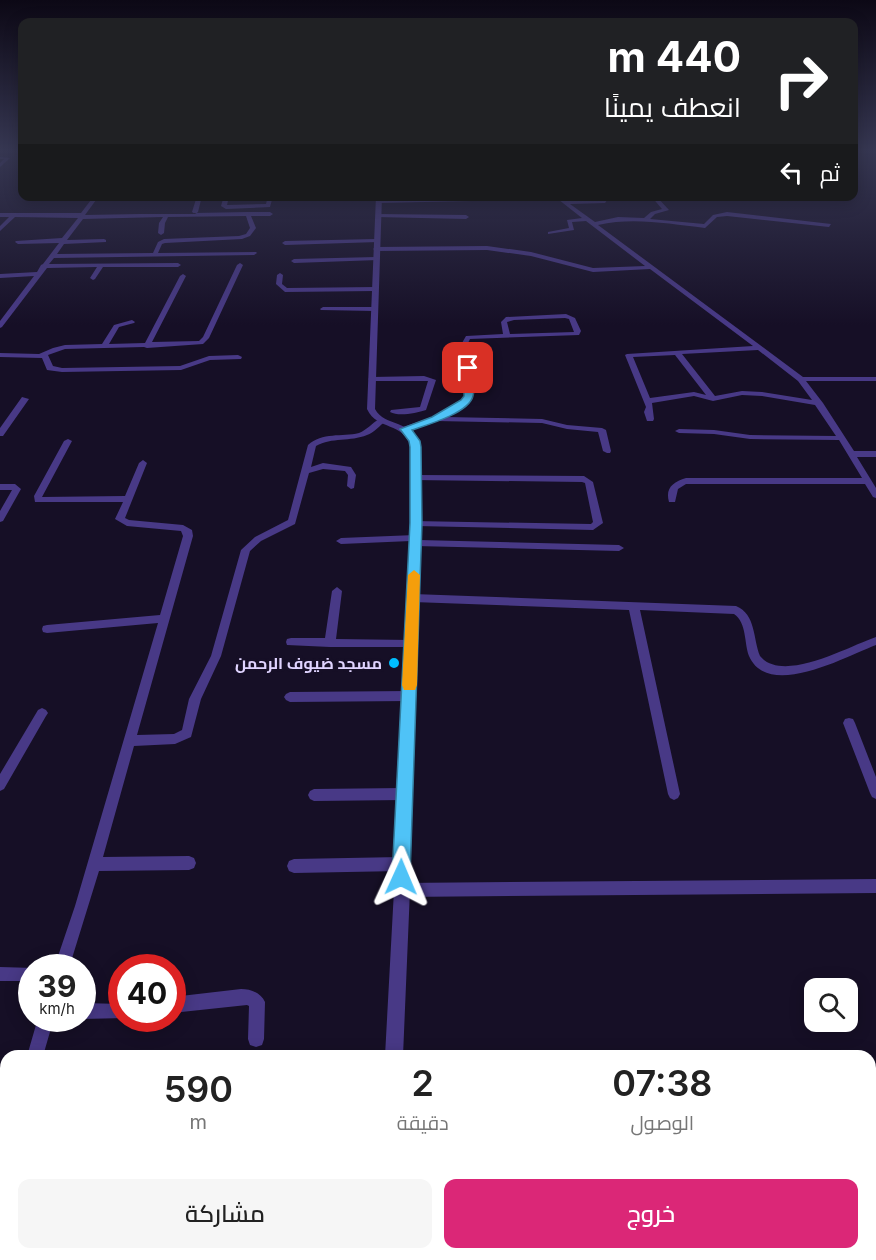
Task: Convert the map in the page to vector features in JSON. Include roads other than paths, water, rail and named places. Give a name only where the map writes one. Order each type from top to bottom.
[{"type":"street","points":[[0,326],[3,318],[88,208]]},
{"type":"street","points":[[195,212],[196,208]]},
{"type":"street","points":[[233,208],[269,211]]},
{"type":"street","points":[[378,208],[371,412],[382,421],[406,429],[435,419],[465,402],[469,396],[465,343],[468,338],[577,334],[578,331],[572,318],[566,316],[514,318],[506,319],[504,322],[507,336]]},
{"type":"street","points":[[571,208],[801,379],[819,403],[876,495]]},
{"type":"street","points":[[645,220],[651,214],[666,210],[664,208]]},
{"type":"street","points":[[0,215],[166,216],[248,214],[269,211]]},
{"type":"street","points":[[155,254],[160,243],[164,241],[240,238],[248,235],[253,228],[248,214]]},
{"type":"street","points":[[594,224],[618,219],[705,226],[715,216],[728,214],[829,225]]},
{"type":"street","points":[[0,229],[13,216]]},
{"type":"street","points":[[161,233],[162,222],[166,216]]},
{"type":"street","points":[[378,216],[466,217]]},
{"type":"street","points":[[550,233],[572,229],[569,221],[586,219]]},
{"type":"street","points":[[235,253],[240,238]]},
{"type":"street","points":[[18,242],[104,241]]},
{"type":"street","points":[[285,243],[376,250],[487,248],[531,254],[592,270],[651,267]]},
{"type":"street","points":[[294,261],[376,250]]},
{"type":"street","points":[[51,256],[254,253]]},
{"type":"street","points":[[44,266],[178,265]]},
{"type":"street","points":[[0,356],[45,355],[59,348],[190,345],[204,341],[240,265]]},
{"type":"street","points":[[93,278],[101,266]]},
{"type":"street","points":[[0,276],[38,274]]},
{"type":"street","points":[[280,275],[279,285],[285,290],[375,289]]},
{"type":"street","points":[[147,346],[183,276]]},
{"type":"street","points":[[323,309],[374,309]]},
{"type":"street","points":[[104,347],[116,326],[132,322]]},
{"type":"street","points":[[650,419],[647,400],[629,355],[758,348]]},
{"type":"street","points":[[677,352],[713,399]]},
{"type":"street","points":[[45,355],[50,368],[62,370],[181,368],[210,358],[238,357]]},
{"type":"street","points":[[372,379],[424,378],[432,380],[423,408],[394,412]]},
{"type":"street","points":[[801,379],[876,379]]},
{"type":"street","points":[[694,394],[704,386]]},
{"type":"street","points":[[647,400],[694,394],[713,399],[733,394],[762,394],[819,403]]},
{"type":"street","points":[[0,434],[25,399]]},
{"type":"street","points":[[435,419],[542,421],[567,427],[598,429],[604,431],[607,451]]},
{"type":"street","points":[[128,741],[175,739],[187,733],[195,699],[216,656],[246,550],[258,539],[292,522],[310,449],[315,442],[365,434],[373,425],[382,421]]},
{"type":"street","points":[[394,1050],[402,890],[403,794],[416,523],[414,441],[406,429]]},
{"type":"street","points":[[679,431],[714,432],[750,437],[841,438]]},
{"type":"street","points":[[68,441],[38,496],[38,500],[127,500]]},
{"type":"street","points":[[851,454],[876,454]]},
{"type":"street","points":[[65,954],[94,864],[188,533],[179,527],[122,522],[120,516],[142,463]]},
{"type":"street","points":[[306,471],[323,466],[348,469],[352,475],[351,486]]},
{"type":"street","points":[[416,478],[584,479],[589,482],[598,523],[593,527],[416,523]]},
{"type":"street","points":[[672,500],[671,492],[674,486],[686,482],[867,481]]},
{"type":"street","points":[[0,487],[17,489],[0,519]]},
{"type":"street","points":[[341,542],[415,541],[619,548]]},
{"type":"street","points":[[330,643],[337,591]]},
{"type":"street","points":[[413,598],[740,611],[756,660],[767,668],[778,670],[806,668],[824,663],[876,641]]},
{"type":"street","points":[[634,607],[674,794]]},
{"type":"street","points":[[47,629],[164,620]]},
{"type":"street","points":[[291,642],[411,644]]},
{"type":"street","points":[[290,697],[409,696]]},
{"type":"street","points":[[0,785],[42,713]]},
{"type":"street","points":[[849,723],[876,793]]},
{"type":"street","points":[[314,795],[403,794]]},
{"type":"street","points":[[94,864],[189,863]]},
{"type":"street","points":[[294,866],[401,864]]},
{"type":"street","points":[[402,890],[876,886]]},
{"type":"street","points":[[0,974],[18,974]]},
{"type":"street","points":[[186,1003],[241,997],[252,998],[257,1002],[258,1009],[256,1039]]},
{"type":"street","points":[[38,1050],[42,1032]]},
{"type":"place","name":"مسجد ضيوف الرحمن","points":[[394,663]]}]
